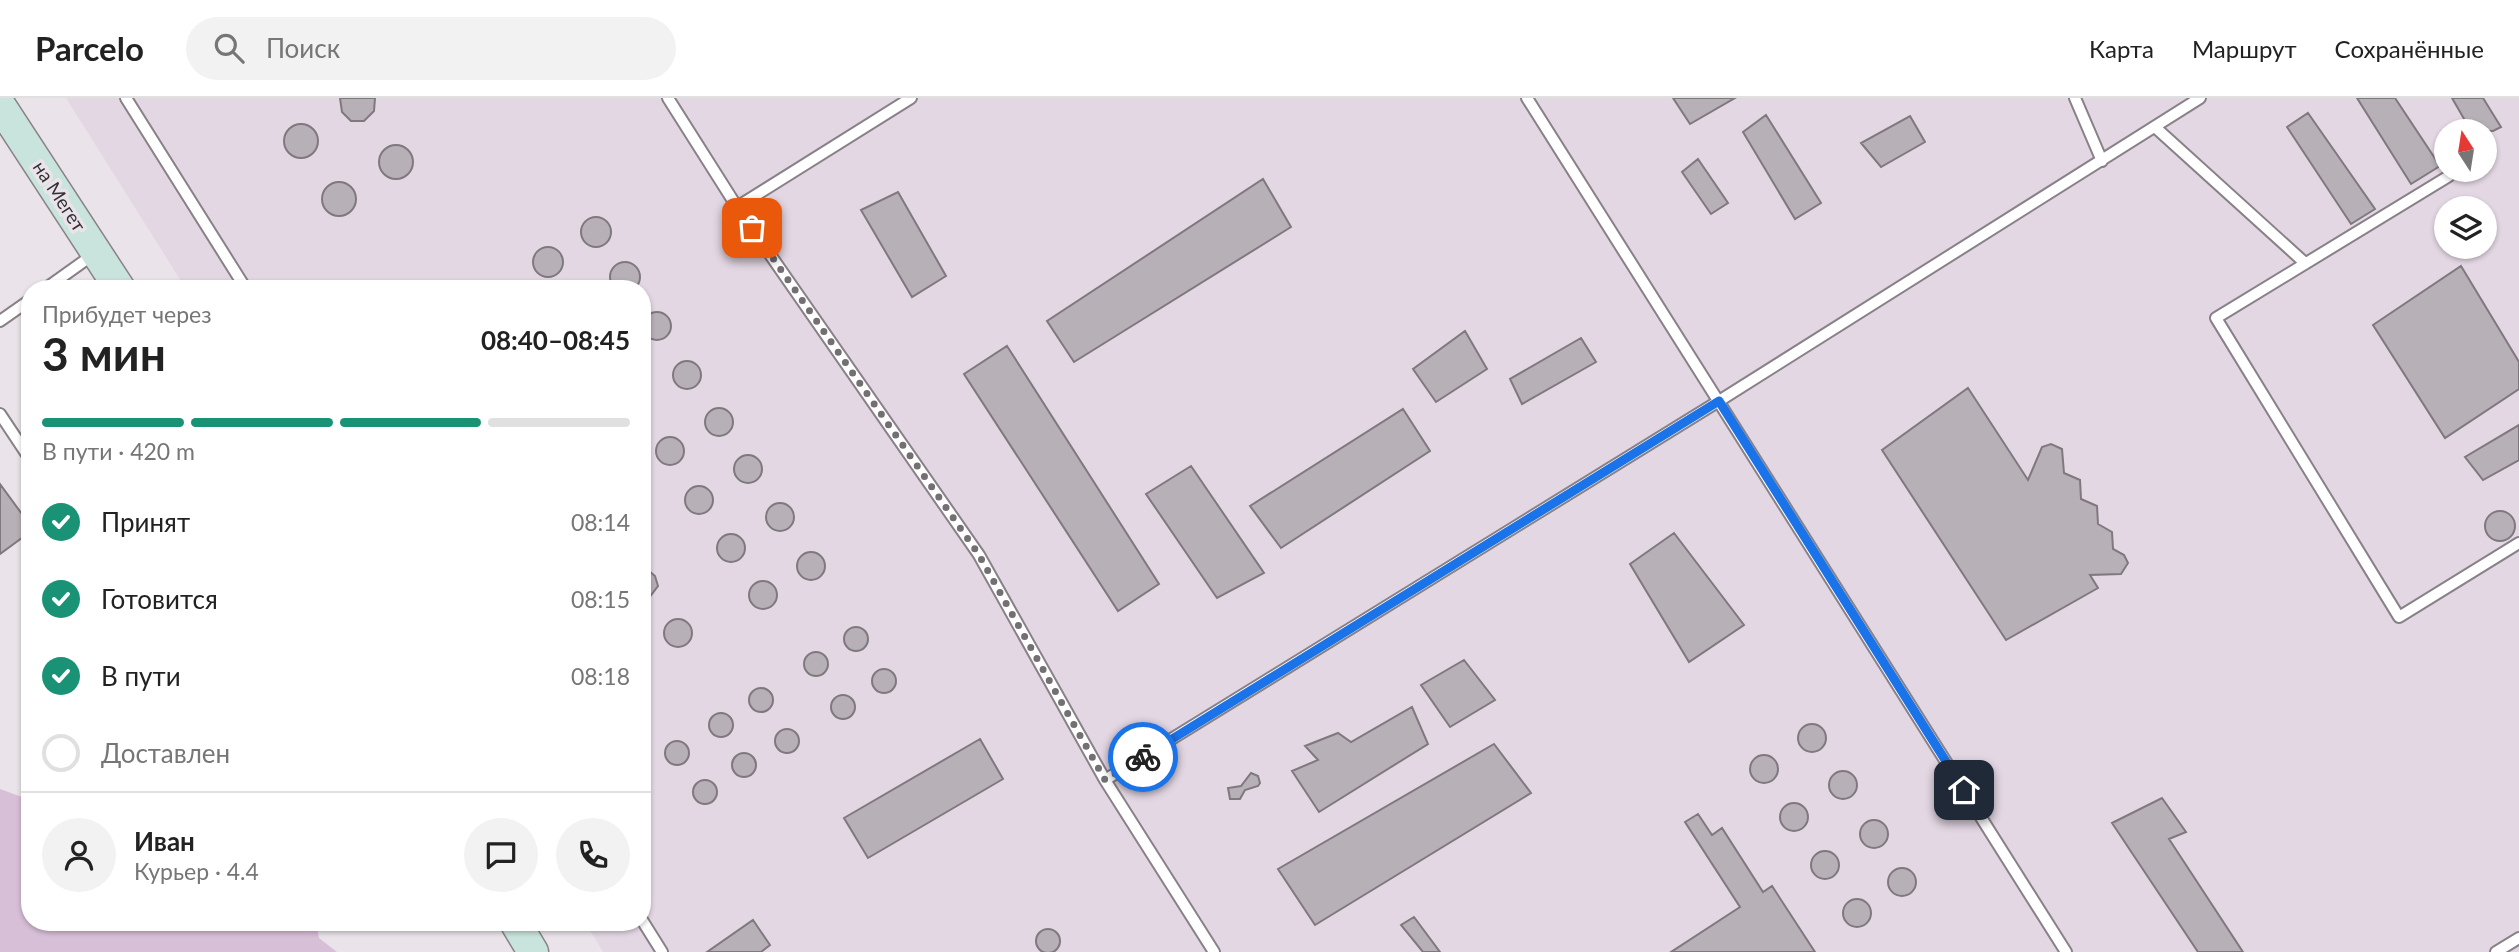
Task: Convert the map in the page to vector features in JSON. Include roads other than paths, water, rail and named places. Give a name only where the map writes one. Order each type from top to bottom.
[{"type":"street","name":"на Мегет","points":[[0,105],[114,280]]},
{"type":"street","points":[[520,931],[533,952]]},
{"type":"lane","points":[[125,98],[240,280]]},
{"type":"lane","points":[[668,98],[737,206],[979,555],[1105,780],[1214,952]]},
{"type":"lane","points":[[737,206],[911,98]]},
{"type":"lane","points":[[1527,98],[2066,952]]},
{"type":"lane","points":[[2075,98],[2102,160]]},
{"type":"lane","points":[[1105,780],[1719,401],[2200,98]]},
{"type":"lane","points":[[2156,128],[2305,264]]},
{"type":"lane","points":[[2439,182],[2216,318],[2399,617],[2519,543]]},
{"type":"lane","points":[[57,280],[96,252]]},
{"type":"lane","points":[[0,321],[21,306]]},
{"type":"lane","points":[[0,414],[21,446]]},
{"type":"lane","points":[[649,931],[662,952]]},
{"type":"lane","points":[[2496,952],[2519,939]]}]
